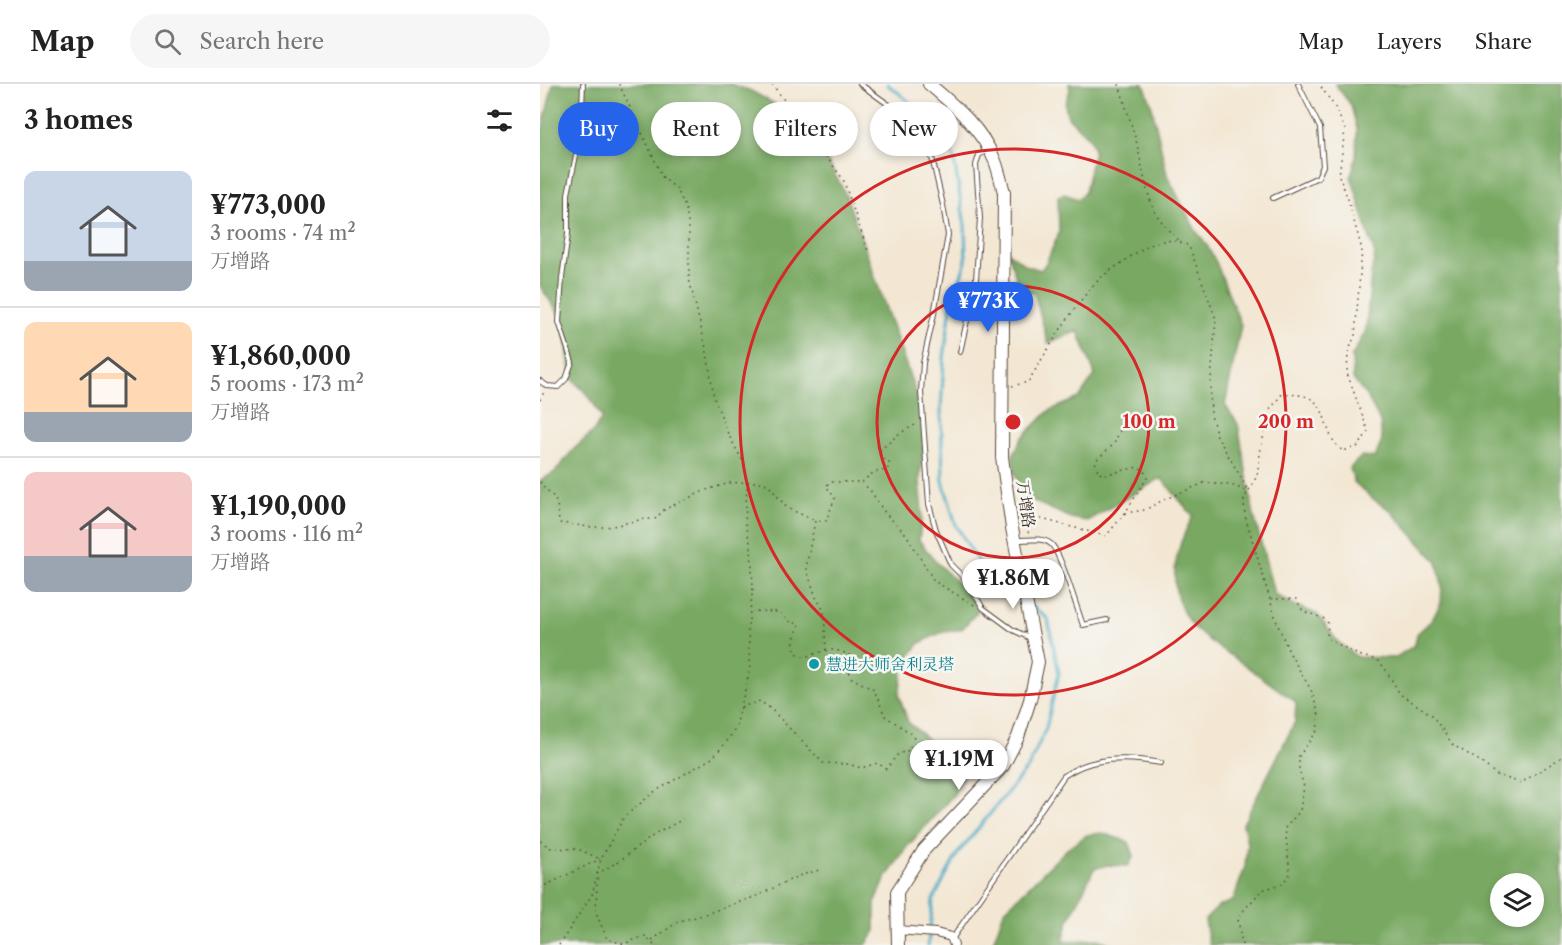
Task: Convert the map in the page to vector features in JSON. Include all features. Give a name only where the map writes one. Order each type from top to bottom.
[{"type":"street","name":"万增路","points":[[898,945],[897,892],[924,850],[1003,766],[1018,737],[1030,700],[1038,662],[1025,590],[1020,540],[1002,457],[1004,192],[995,160],[980,135],[954,105],[929,84]]},
{"type":"street","points":[[897,930],[936,933],[951,937],[953,942]]},
{"type":"lane","points":[[540,381],[547,386],[558,387],[567,380],[572,362],[559,322],[568,234],[568,194],[581,131],[583,84]]},
{"type":"lane","points":[[860,84],[921,128],[927,136],[943,205],[948,236],[923,363],[921,392],[929,504],[936,530],[951,566],[966,580],[983,608],[1012,630],[1034,639]]},
{"type":"lane","points":[[1273,198],[1318,177],[1323,166],[1320,128],[1298,84]]},
{"type":"lane","points":[[960,352],[976,280],[980,218],[976,165],[979,155],[988,149]]},
{"type":"lane","points":[[1020,540],[1041,540],[1052,545],[1083,625],[1107,620]]},
{"type":"lane","points":[[953,942],[1064,776],[1076,767],[1091,762],[1143,759],[1161,763]]},
{"type":"path","points":[[559,945],[592,895],[601,859],[624,817],[654,792],[712,758],[726,743],[736,727],[750,669],[748,627],[753,587],[751,546],[746,524],[745,465],[728,434],[714,398],[707,352],[689,279],[689,228],[686,209],[677,189],[663,178],[619,84]]},
{"type":"path","points":[[772,84],[843,179],[868,251]]},
{"type":"path","points":[[1119,84],[1154,211],[1166,228],[1189,246],[1216,319],[1210,393],[1211,415],[1217,436],[1248,491]]},
{"type":"path","points":[[1242,945],[1238,919],[1242,911],[1262,891],[1282,884],[1290,874],[1285,828],[1300,811],[1304,787],[1299,769],[1299,756],[1317,731],[1319,715],[1311,690],[1289,652],[1277,623],[1245,516],[1244,499],[1257,476],[1270,410],[1281,395],[1294,394],[1310,399],[1323,411],[1334,445],[1343,451],[1359,446],[1368,431],[1347,373],[1348,353],[1355,335],[1362,250],[1340,176],[1345,129],[1335,107],[1319,84]]},
{"type":"path","points":[[1003,388],[1028,382],[1074,311],[1103,277],[1148,245],[1164,240],[1181,242]]},
{"type":"path","points":[[540,399],[547,386]]},
{"type":"path","points":[[540,482],[558,506],[559,523],[600,527],[620,525],[639,518],[655,519],[665,509],[706,490],[730,483],[747,482],[763,482],[788,508],[815,521],[826,521],[835,498],[826,486],[830,482],[861,482],[874,472],[887,470],[890,464],[880,455],[879,451],[900,433],[923,421]]},
{"type":"path","points":[[1020,540],[1034,517],[1106,536],[1125,513],[1147,478],[1144,470],[1138,467],[1126,468],[1103,476],[1098,472],[1095,461],[1114,444],[1121,428]]},
{"type":"path","points":[[861,482],[870,490],[885,513],[906,534],[934,582],[968,603],[983,608]]},
{"type":"path","points":[[1125,513],[1145,510],[1204,483],[1232,485],[1248,491]]},
{"type":"path","points":[[815,521],[806,568],[816,597],[824,611],[826,651]]},
{"type":"path","points":[[1271,599],[1296,599],[1303,611],[1325,619],[1328,623],[1327,638],[1358,655],[1377,660],[1384,667],[1400,694],[1432,715],[1453,745],[1497,775],[1521,783],[1562,758]]},
{"type":"path","points":[[740,707],[760,701],[771,708],[823,763],[848,764],[861,768],[878,763],[885,769],[899,753],[907,752],[908,747],[919,745],[909,732],[885,716],[874,690],[850,676],[849,654],[830,650],[807,657],[798,654],[794,648],[794,639],[800,623],[792,623],[779,612],[750,611]]},
{"type":"path","points":[[597,874],[654,835],[683,819]]},
{"type":"path","points":[[540,841],[551,848],[579,849],[601,859]]},
{"type":"path","points":[[540,888],[601,859]]},
{"type":"path","points":[[651,941],[679,921],[746,899],[798,876],[819,870]]},
{"type":"path","points":[[597,874],[596,913],[607,939],[623,944],[645,936],[654,945]]},
{"type":"green space","points":[[553,84],[730,84],[751,91],[771,102],[753,102],[753,156],[823,156],[846,195],[919,402],[924,444],[920,479],[922,517],[919,540],[934,560],[964,589],[978,611],[962,629],[940,633],[920,643],[904,663],[899,695],[908,722],[951,760],[963,776],[954,794],[906,848],[886,878],[875,903],[875,932],[866,945],[540,945],[540,481],[555,472],[573,450],[594,431],[602,417],[589,396],[574,381],[568,356],[565,323],[540,286],[540,138]]},
{"type":"green space","points":[[1069,84],[1144,84],[1151,103],[1167,175],[1196,231],[1216,262],[1241,325],[1225,405],[1238,424],[1253,511],[1274,594],[1317,614],[1337,641],[1357,657],[1395,658],[1415,645],[1417,634],[1432,620],[1441,603],[1442,585],[1437,562],[1390,510],[1354,482],[1350,468],[1362,456],[1375,458],[1382,440],[1380,422],[1368,398],[1353,379],[1352,356],[1366,330],[1375,255],[1351,176],[1356,157],[1357,129],[1351,105],[1335,84],[1562,84],[1562,945],[1209,945],[1205,920],[1219,906],[1233,901],[1245,867],[1247,843],[1243,824],[1295,722],[1296,702],[1211,642],[1189,621],[1177,595],[1175,568],[1181,541],[1193,516],[1161,478],[1087,521],[1071,518],[1035,502],[1020,486],[1014,471],[1013,455],[1022,438],[1049,411],[1079,398],[1095,375],[1078,331],[1048,343],[1034,292],[1027,294],[1020,291],[1008,252],[1025,265],[1041,270],[1059,233],[1058,196],[1064,194],[1078,199],[1085,192],[1094,150],[1090,139],[1068,117],[1065,104],[1070,90]]},
{"type":"green space","points":[[1102,833],[1129,842],[1134,856],[1128,866],[1107,865],[1094,869],[1069,920],[1063,941],[1099,939],[1114,945],[992,945],[1004,911],[1067,849],[1087,835]]},
{"type":"waterway","points":[[887,84],[937,129],[953,154],[965,226],[966,261],[951,306],[944,358],[941,409],[943,481],[956,525],[979,564],[998,584],[1021,599]]},
{"type":"waterway","points":[[928,945],[933,900],[958,853],[1029,766],[1046,728],[1059,673],[1048,619],[1032,606]]},
{"type":"place","name":"慧进大师舍利灵塔","points":[[814,664]]}]
